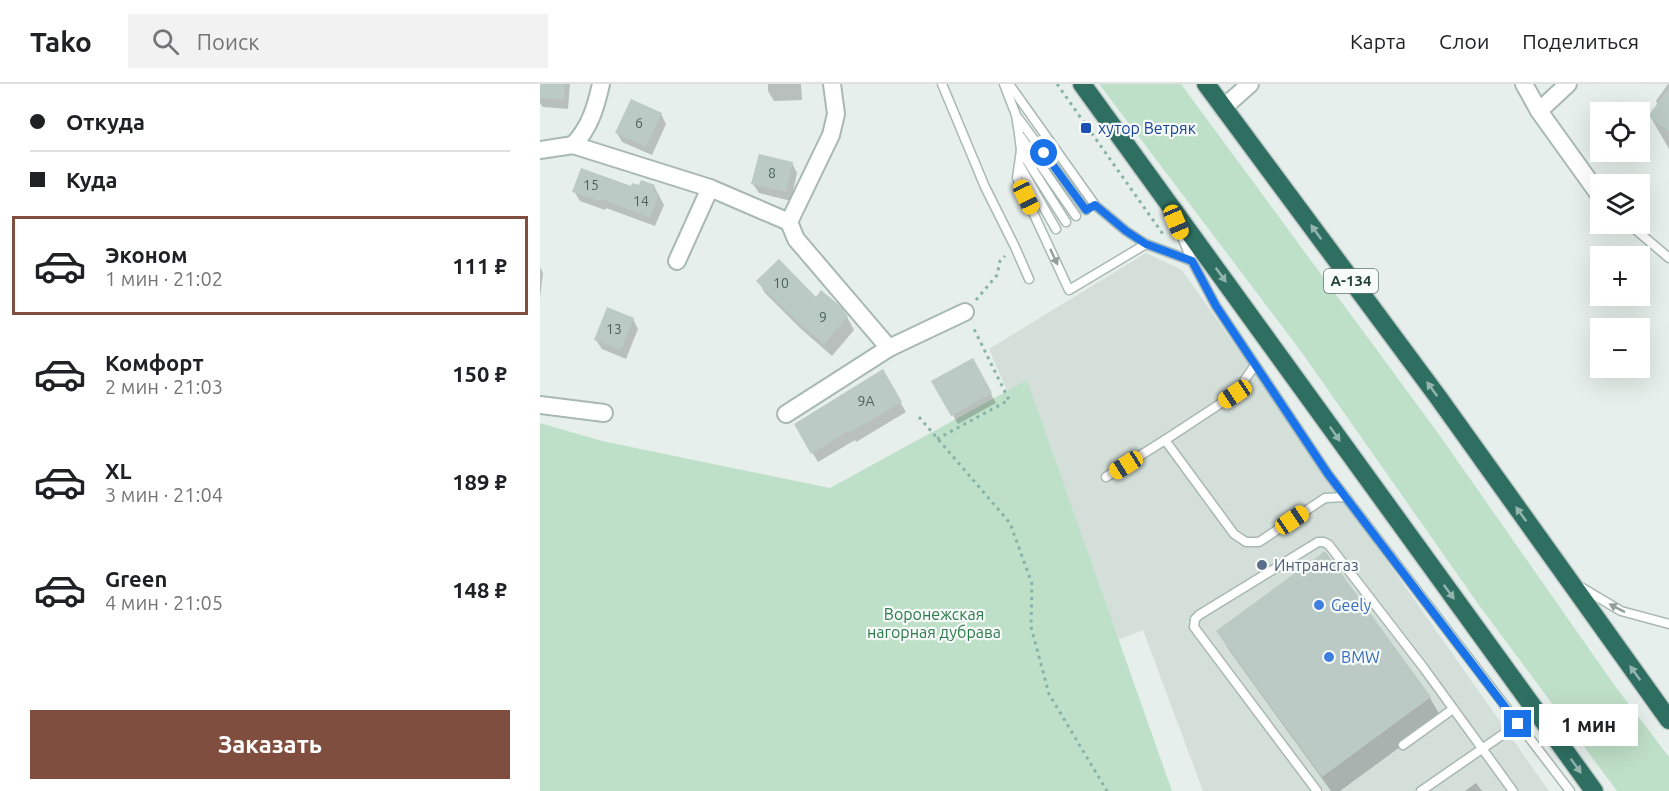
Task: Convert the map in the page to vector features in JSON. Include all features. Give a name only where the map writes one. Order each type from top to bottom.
[{"type":"highway","points":[[1082,84],[1594,791]]},
{"type":"highway","name":"А-134","points":[[1206,84],[1431,388],[1669,720]]},
{"type":"street","points":[[573,145],[583,135],[596,107],[601,84]]},
{"type":"street","points":[[789,222],[831,135],[836,114],[832,84]]},
{"type":"street","points":[[1223,108],[1250,84]]},
{"type":"street","points":[[1524,84],[1539,111],[1590,182]]},
{"type":"street","points":[[1539,111],[1568,84]]},
{"type":"street","points":[[540,150],[573,145],[710,188],[789,222],[796,239],[889,348]]},
{"type":"street","points":[[677,261],[710,188]]},
{"type":"street","points":[[786,414],[889,348],[965,312]]},
{"type":"street","points":[[540,405],[604,413]]},
{"type":"lane","points":[[942,84],[985,188],[1029,279]]},
{"type":"lane","points":[[1004,84],[1016,115],[1019,134],[1021,150],[1017,178],[1069,290],[1146,244]]},
{"type":"lane","points":[[1009,84],[1095,205],[1126,231],[1146,244],[1192,261]]},
{"type":"lane","points":[[1016,115],[1086,210]]},
{"type":"lane","points":[[1019,134],[1076,216]]},
{"type":"lane","points":[[1021,150],[1066,222]]},
{"type":"lane","points":[[1020,166],[1056,229]]},
{"type":"lane","points":[[1168,202],[1192,261],[1216,306],[1328,474],[1570,791]]},
{"type":"lane","points":[[1044,236],[1095,205]]},
{"type":"lane","points":[[1641,234],[1669,258]]},
{"type":"lane","points":[[1106,477],[1235,394],[1255,365]]},
{"type":"lane","points":[[1166,440],[1234,534],[1246,542],[1259,542],[1324,498],[1346,497]]},
{"type":"lane","points":[[1317,791],[1194,627],[1195,619],[1199,615],[1318,542],[1329,545],[1513,791]]},
{"type":"lane","points":[[1569,580],[1621,611],[1669,624]]},
{"type":"lane","points":[[1404,745],[1453,709]]},
{"type":"lane","points":[[1421,791],[1518,724]]},
{"type":"path","points":[[1057,84],[1178,256]]},
{"type":"path","points":[[937,439],[1009,400],[965,312],[997,275],[1000,261],[1015,247]]},
{"type":"path","points":[[919,417],[1010,523],[1032,584],[1031,627],[1049,694],[1107,791]]},
{"type":"shaded area","points":[[1146,253],[1182,270],[1549,791],[1203,791],[1143,630],[1115,641],[989,349]]},
{"type":"green space","points":[[1099,84],[1181,84],[1438,433],[1615,686],[1669,757],[1669,791],[1617,791],[1481,608],[1300,350]]},
{"type":"green space","name":"Воронежская нагорная дубрава","points":[[1027,380],[1172,791],[540,791],[540,423],[602,441],[830,488]]},
{"type":"building","points":[[540,84],[565,84],[564,100],[540,98]]},
{"type":"building","points":[[1669,88],[1669,131],[1650,117],[1650,113]]},
{"type":"building","points":[[631,99],[662,113],[646,147],[615,133]]},
{"type":"building","points":[[759,154],[793,162],[786,192],[751,184]]},
{"type":"building","points":[[581,168],[631,186],[632,183],[639,185],[641,180],[655,185],[653,191],[659,194],[650,218],[601,199],[600,201],[572,192]]},
{"type":"building","points":[[779,259],[816,297],[821,290],[848,316],[824,344],[791,316],[756,281]]},
{"type":"building","points":[[607,307],[634,318],[621,350],[594,340]]},
{"type":"building","points":[[973,358],[992,393],[951,416],[931,381]]},
{"type":"building","points":[[883,369],[902,402],[811,454],[794,424]]},
{"type":"building","points":[[1325,551],[1431,697],[1322,777],[1216,631]]},
{"type":"place","name":"хутор Ветряк","points":[[1086,128]]},
{"type":"place","name":"Интрансгаз","points":[[1262,565]]},
{"type":"place","name":"Geely","points":[[1319,605]]},
{"type":"place","name":"BMW","points":[[1329,657]]},
{"type":"route","points":[[1044,153],[1086,210],[1095,205],[1126,231],[1146,244],[1192,261],[1216,306],[1328,474],[1518,724]]}]
